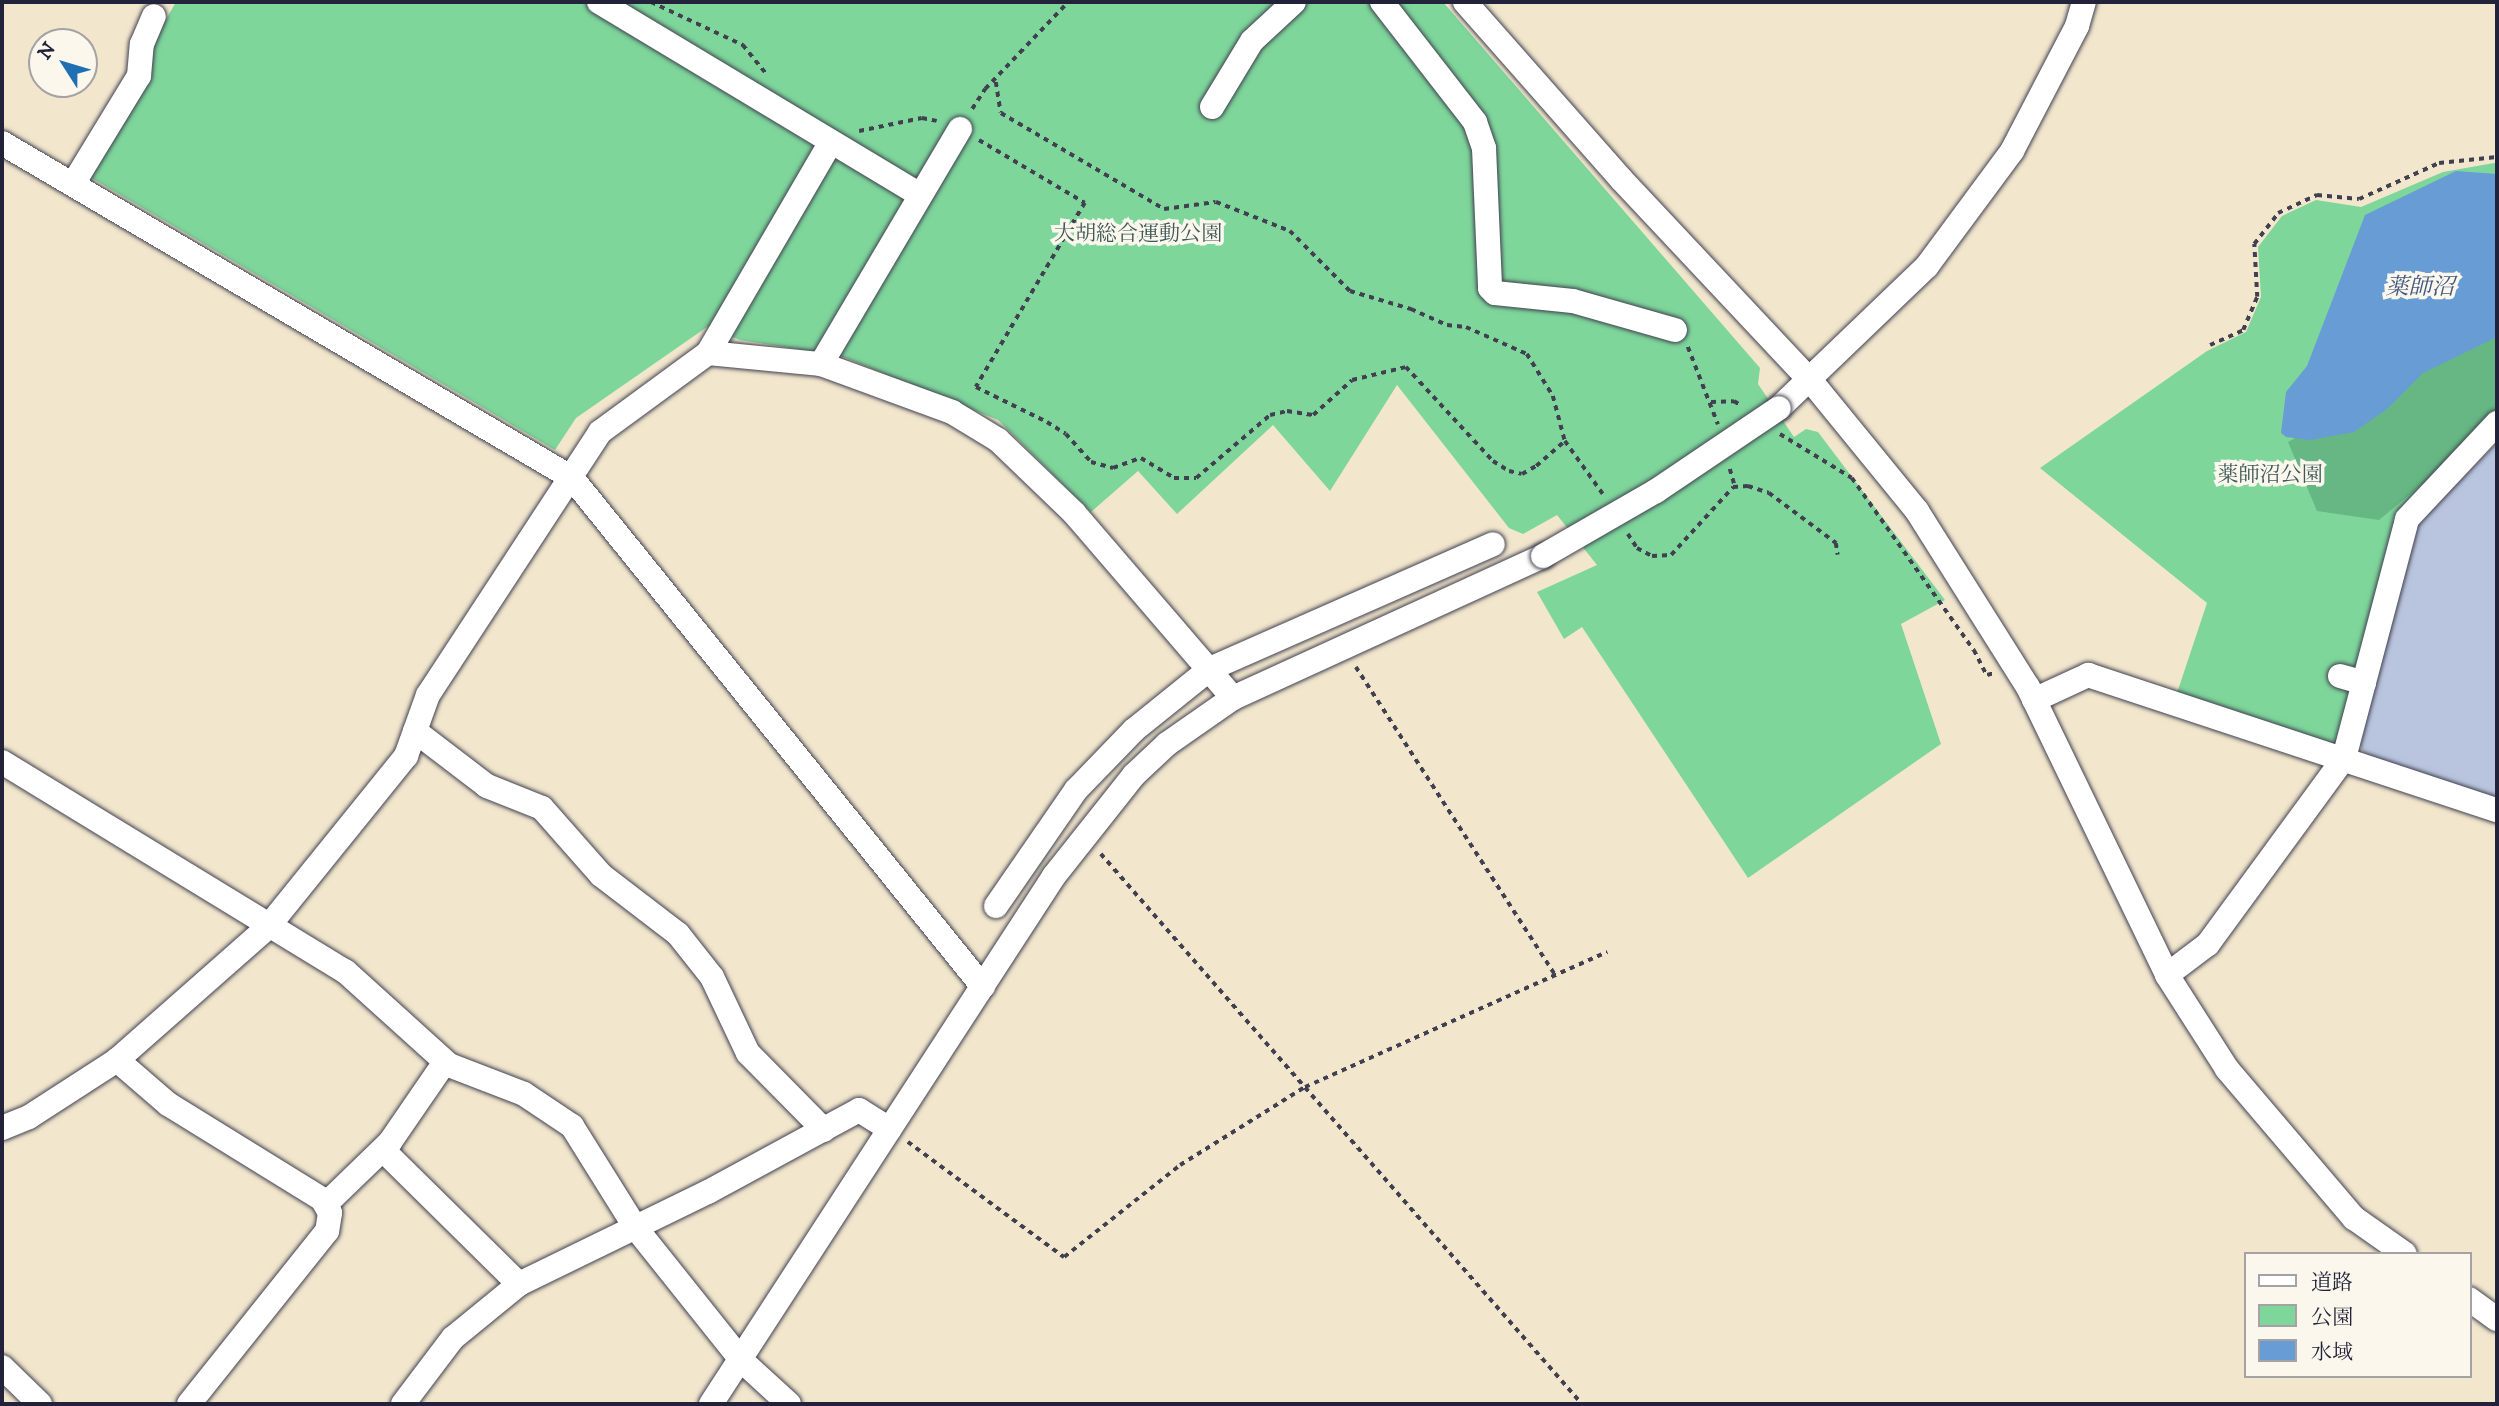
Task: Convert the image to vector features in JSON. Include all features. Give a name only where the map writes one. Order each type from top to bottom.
[{"type":"street","points":[[599,2],[918,194]]},
{"type":"street","points":[[1212,107],[1252,41],[1294,2]]},
{"type":"street","points":[[1382,2],[1475,122],[1484,148],[1490,288],[1495,293],[1573,301],[1675,330]]},
{"type":"street","points":[[1465,2],[1621,179],[1811,381],[1917,510],[2034,700],[2167,975],[2244,1088],[2354,1218],[2402,1252]]},
{"type":"street","points":[[711,1404],[1054,876],[1102,810],[1167,744],[1233,698],[1343,644],[1543,556],[1776,419],[1927,266],[2012,151],[2077,26],[2084,2]]},
{"type":"street","points":[[73,184],[139,76],[142,44],[154,16]]},
{"type":"street","points":[[821,364],[918,194],[960,129]]},
{"type":"street","points":[[2,143],[572,478],[982,987]]},
{"type":"street","points":[[2,1128],[29,1117],[117,1060],[268,927],[406,756],[428,695],[600,432],[708,354],[830,143]]},
{"type":"street","points":[[708,354],[821,364],[952,412],[998,440],[1074,513],[1233,698]]},
{"type":"street","points":[[2167,975],[2207,944],[2344,758],[2352,679],[2407,519],[2497,423]]},
{"type":"street","points":[[996,906],[1076,790],[1134,730],[1210,669],[1401,587],[1493,544]]},
{"type":"street","points":[[1401,587],[1414,614]]},
{"type":"street","points":[[2034,700],[2088,675],[2497,810]]},
{"type":"street","points":[[415,731],[487,786],[542,808],[600,875],[678,934],[712,977],[748,1053],[824,1130]]},
{"type":"street","points":[[2,762],[268,927],[345,971],[445,1062],[524,1094],[572,1126],[635,1227],[741,1360],[789,1404]]},
{"type":"street","points":[[1076,790],[1102,810]]},
{"type":"street","points":[[1030,859],[1054,876]]},
{"type":"street","points":[[117,1060],[168,1104],[327,1203]]},
{"type":"street","points":[[189,1404],[327,1231],[327,1203],[383,1150],[445,1062]]},
{"type":"street","points":[[402,1404],[453,1338],[519,1284],[635,1227],[859,1110],[889,1129]]},
{"type":"street","points":[[383,1150],[519,1284]]},
{"type":"street","points":[[2471,1300],[2497,1319]]},
{"type":"street","points":[[2,1367],[40,1404]]},
{"type":"path","points":[[651,2],[743,45],[778,83]]},
{"type":"path","points":[[960,129],[985,89],[996,82],[1068,2]]},
{"type":"path","points":[[996,82],[1001,113],[1164,209],[1216,202],[1290,231],[1350,291],[1411,309],[1447,326],[1476,331],[1527,354],[1553,396],[1565,441],[1609,504]]},
{"type":"path","points":[[848,125],[859,131],[922,118],[960,129],[1085,203],[976,387],[1066,434],[1091,462],[1113,468],[1140,458],[1174,478],[1196,478],[1270,415],[1287,411],[1313,415],[1352,380],[1406,367],[1493,461],[1509,471],[1522,474],[1536,466],[1565,441]]},
{"type":"path","points":[[2210,345],[2243,330],[2257,297],[2254,244],[2278,213],[2317,195],[2359,199],[2439,163],[2497,157]]},
{"type":"path","points":[[1675,330],[1690,349],[1718,426]]},
{"type":"path","points":[[1711,402],[1734,401],[1744,408]]},
{"type":"path","points":[[1776,419],[1852,478],[1974,650],[1987,675],[1998,672]]},
{"type":"path","points":[[1728,463],[1735,487]]},
{"type":"path","points":[[1623,526],[1637,548],[1652,556],[1671,555],[1735,487]]},
{"type":"path","points":[[1735,487],[1769,493],[1836,543],[1838,555]]},
{"type":"path","points":[[1343,644],[1555,975]]},
{"type":"path","points":[[1084,834],[1582,1404]]},
{"type":"path","points":[[889,1129],[1064,1257],[1180,1166],[1305,1087],[1607,951]]},
{"type":"shaded area","points":[[2497,443],[2497,801],[2365,755],[2359,743],[2415,526]]},
{"type":"green space","name":"大胡総合運動公園","points":[[176,2],[1443,2],[1760,368],[1758,384],[1794,437],[1806,429],[1818,432],[1945,600],[1901,624],[1941,744],[1748,878],[1582,627],[1564,639],[1537,592],[1597,565],[1557,515],[1523,534],[1509,528],[1397,385],[1330,491],[1273,425],[1177,514],[1138,471],[1091,512],[998,420],[841,356],[740,340],[707,327],[576,418],[555,450],[90,177],[150,47]]},
{"type":"green space","name":"薬師沼公園","points":[[2497,164],[2497,414],[2400,519],[2335,744],[2177,693],[2207,603],[2040,468],[2207,351],[2246,332],[2261,297],[2258,247],[2282,216],[2316,200],[2361,207],[2443,172]]},
{"type":"green space","points":[[2497,336],[2497,422],[2379,520],[2317,511],[2288,442],[2417,370]]},
{"type":"water","name":"薬師沼","points":[[2456,171],[2497,174],[2497,337],[2423,373],[2387,409],[2354,432],[2310,440],[2286,437],[2281,433],[2286,392],[2307,366],[2365,215]]}]
